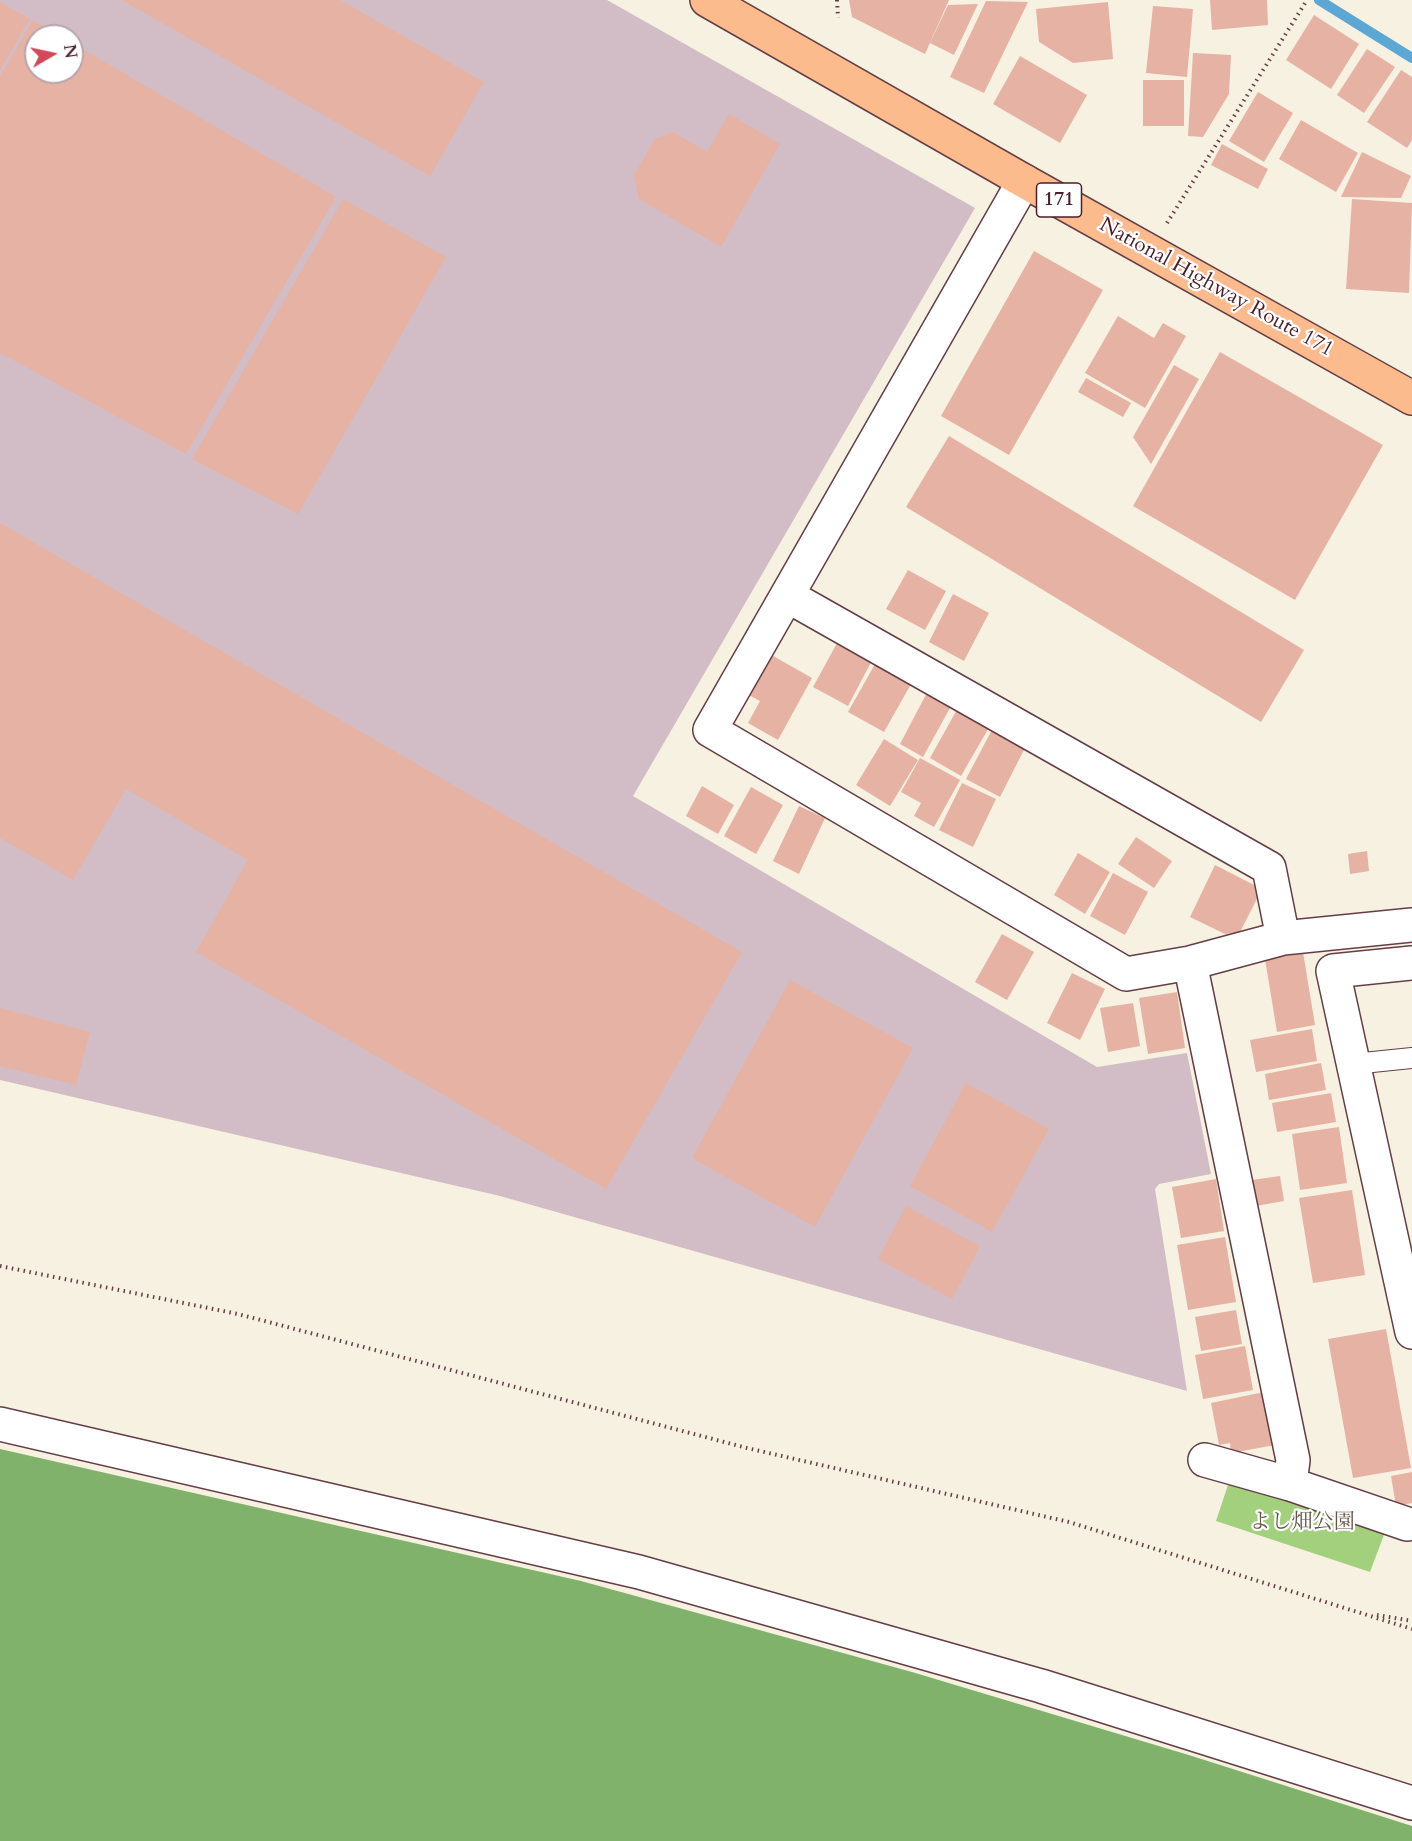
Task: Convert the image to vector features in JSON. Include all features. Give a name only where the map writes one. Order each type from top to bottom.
[{"type":"highway","name":"National Highway Route 171","points":[[707,0],[1412,398]]},
{"type":"street","points":[[1024,181],[710,730],[1126,974],[1190,963],[1283,938],[1412,925]]},
{"type":"street","points":[[788,596],[1269,868],[1283,938]]},
{"type":"street","points":[[1190,963],[1293,1460],[1290,1484]]},
{"type":"street","points":[[1412,963],[1333,971],[1412,1332]]},
{"type":"street","points":[[0,1424],[639,1572],[1041,1686],[1412,1803]]},
{"type":"street","points":[[1205,1460],[1290,1484],[1407,1524]]},
{"type":"lane","points":[[1353,1064],[1412,1058]]},
{"type":"path","points":[[837,0],[838,18]]},
{"type":"path","points":[[1149,251],[1307,0]]},
{"type":"path","points":[[0,1266],[238,1314],[747,1448],[1069,1522],[1412,1629]]},
{"type":"path","points":[[1363,1612],[1412,1621]]},
{"type":"shaded area","points":[[0,0],[607,0],[975,208],[633,796],[1097,1067],[1187,1053],[1211,1174],[1159,1184],[1155,1189],[1187,1391],[500,1196],[0,1080]]},
{"type":"green space","points":[[0,1449],[581,1581],[912,1672],[1192,1756],[1412,1826],[1412,1841],[0,1841]]},
{"type":"green space","name":"よし畑公園","points":[[1232,1473],[1388,1524],[1370,1572],[1216,1521]]},
{"type":"building","points":[[122,0],[340,0],[484,82],[430,176]]},
{"type":"building","points":[[849,0],[949,0],[925,54],[852,17]]},
{"type":"building","points":[[1210,0],[1267,0],[1268,25],[1212,30]]},
{"type":"building","points":[[986,1],[1028,2],[984,93],[950,77]]},
{"type":"building","points":[[0,2],[30,19],[27,24],[24,24],[24,29],[0,70]]},
{"type":"building","points":[[1108,2],[1113,59],[1073,63],[1039,42],[1036,9]]},
{"type":"building","points":[[978,4],[954,55],[930,43],[948,5]]},
{"type":"building","points":[[1153,6],[1193,9],[1187,77],[1146,73]]},
{"type":"building","points":[[1314,15],[1359,44],[1331,89],[1286,60]]},
{"type":"building","points":[[24,35],[24,84],[84,84],[84,50],[336,197],[186,454],[0,353],[0,76]]},
{"type":"building","points":[[1367,49],[1395,67],[1364,113],[1337,95]]},
{"type":"building","points":[[1193,53],[1231,55],[1229,94],[1203,137],[1188,136]]},
{"type":"building","points":[[1020,56],[1087,95],[1060,143],[993,104]]},
{"type":"building","points":[[1401,70],[1412,77],[1412,140],[1407,148],[1367,122]]},
{"type":"building","points":[[1143,80],[1184,80],[1184,126],[1143,126]]},
{"type":"building","points":[[1258,92],[1293,113],[1264,162],[1229,141]]},
{"type":"building","points":[[729,114],[780,144],[721,247],[639,199],[634,175],[655,139],[673,132],[707,152]]},
{"type":"building","points":[[1301,120],[1358,153],[1336,192],[1279,159]]},
{"type":"building","points":[[1222,144],[1268,169],[1258,189],[1211,165]]},
{"type":"building","points":[[1362,152],[1411,176],[1401,198],[1341,197]]},
{"type":"building","points":[[343,199],[446,257],[298,514],[192,459]]},
{"type":"building","points":[[1352,199],[1412,203],[1409,293],[1346,289]]},
{"type":"building","points":[[1034,251],[1103,290],[1009,455],[941,416]]},
{"type":"building","points":[[1118,316],[1154,338],[1163,323],[1186,336],[1145,408],[1085,373]]},
{"type":"building","points":[[1220,352],[1383,445],[1295,600],[1133,506]]},
{"type":"building","points":[[1174,365],[1199,379],[1151,464],[1133,437]]},
{"type":"building","points":[[1086,378],[1131,403],[1123,417],[1078,392]]},
{"type":"building","points":[[949,436],[1304,650],[1261,722],[906,507]]},
{"type":"building","points":[[0,523],[742,952],[606,1189],[196,952],[248,860],[126,789],[73,880],[0,838]]},
{"type":"building","points":[[908,570],[946,591],[925,630],[886,609]]},
{"type":"building","points":[[953,594],[989,613],[964,661],[929,642]]},
{"type":"building","points":[[842,634],[876,653],[848,706],[813,687]]},
{"type":"building","points":[[768,653],[812,678],[778,740],[748,723],[760,701],[745,693]]},
{"type":"building","points":[[879,657],[915,677],[884,732],[848,712]]},
{"type":"building","points":[[931,685],[955,699],[923,757],[900,744]]},
{"type":"building","points":[[959,706],[991,724],[961,776],[930,758]]},
{"type":"building","points":[[994,726],[1027,744],[1000,797],[966,779]]},
{"type":"building","points":[[884,739],[918,760],[890,806],[856,785]]},
{"type":"building","points":[[920,758],[960,780],[934,827],[914,816],[921,803],[901,792]]},
{"type":"building","points":[[962,783],[996,799],[973,847],[939,830]]},
{"type":"building","points":[[702,786],[734,805],[718,834],[686,816]]},
{"type":"building","points":[[751,787],[783,805],[756,854],[724,836]]},
{"type":"building","points":[[799,806],[825,818],[799,874],[773,861]]},
{"type":"building","points":[[1136,837],[1172,861],[1154,888],[1118,864]]},
{"type":"building","points":[[1367,851],[1369,871],[1350,874],[1348,854]]},
{"type":"building","points":[[1078,853],[1110,872],[1085,914],[1054,895]]},
{"type":"building","points":[[1215,865],[1262,889],[1240,932],[1225,934],[1190,917]]},
{"type":"building","points":[[1113,873],[1148,892],[1125,935],[1090,916]]},
{"type":"building","points":[[1002,934],[1034,952],[1007,1000],[975,982]]},
{"type":"building","points":[[1303,952],[1315,1025],[1277,1032],[1265,959]]},
{"type":"building","points":[[1072,973],[1105,989],[1080,1040],[1047,1023]]},
{"type":"building","points":[[790,980],[913,1048],[815,1227],[692,1158]]},
{"type":"building","points":[[1177,992],[1185,1048],[1148,1054],[1139,998]]},
{"type":"building","points":[[1133,1003],[1140,1046],[1108,1052],[1100,1008]]},
{"type":"building","points":[[0,1008],[90,1032],[76,1085],[0,1066]]},
{"type":"building","points":[[1312,1029],[1317,1061],[1256,1072],[1250,1040]]},
{"type":"building","points":[[1321,1063],[1326,1090],[1269,1100],[1265,1074]]},
{"type":"building","points":[[966,1083],[1049,1129],[992,1232],[910,1186]]},
{"type":"building","points":[[1331,1093],[1336,1122],[1277,1132],[1272,1103]]},
{"type":"building","points":[[1339,1127],[1347,1183],[1300,1190],[1292,1134]]},
{"type":"building","points":[[1280,1176],[1284,1201],[1256,1206],[1252,1180]]},
{"type":"building","points":[[1216,1179],[1224,1231],[1181,1238],[1172,1187]]},
{"type":"building","points":[[1352,1190],[1365,1275],[1313,1283],[1299,1198]]},
{"type":"building","points":[[906,1206],[980,1246],[952,1299],[878,1259]]},
{"type":"building","points":[[1225,1237],[1236,1302],[1188,1310],[1177,1245]]},
{"type":"building","points":[[1236,1310],[1242,1344],[1201,1351],[1195,1317]]},
{"type":"building","points":[[1386,1329],[1411,1468],[1353,1478],[1328,1339]]},
{"type":"building","points":[[1245,1346],[1253,1390],[1203,1399],[1195,1355]]},
{"type":"building","points":[[1264,1392],[1275,1445],[1231,1453],[1230,1443],[1219,1445],[1211,1403]]},
{"type":"building","points":[[1412,1472],[1412,1503],[1396,1506],[1391,1476]]},
{"type":"waterway","points":[[1319,0],[1412,58]]}]
